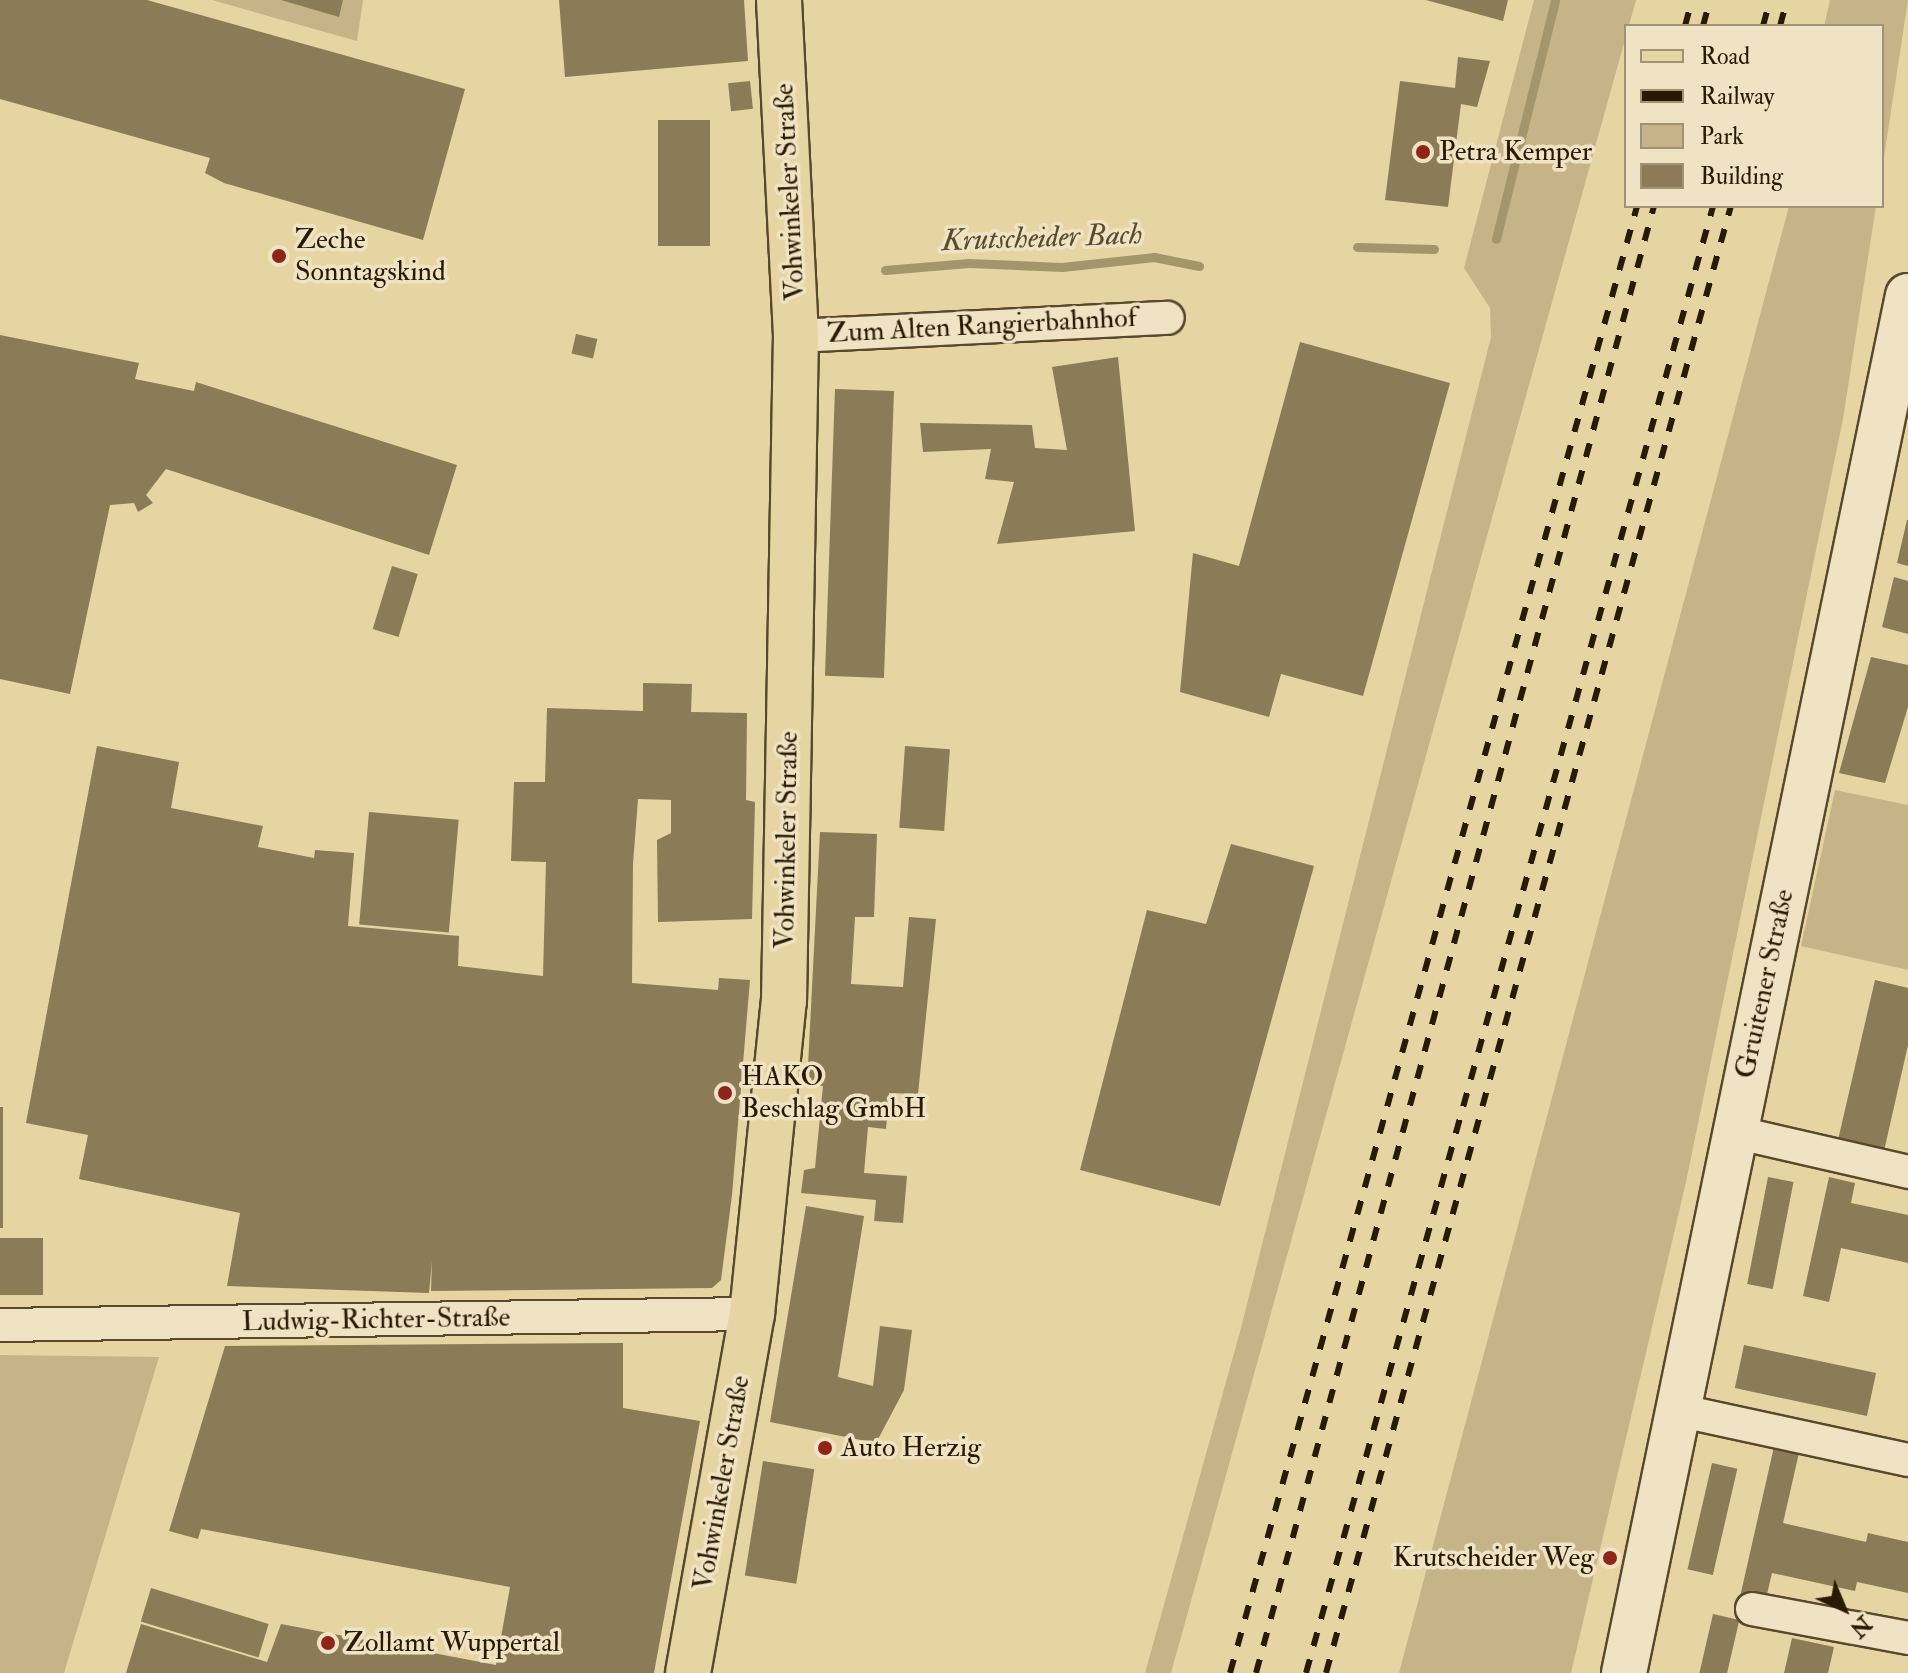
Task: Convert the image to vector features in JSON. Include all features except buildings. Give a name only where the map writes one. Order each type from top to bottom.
[{"type":"main road","name":"Vohwinkeler Straße","points":[[688,1673],[752,1314],[784,1001],[796,336],[779,0]]},
{"type":"street","name":"Gruitener Straße","points":[[1624,1673],[1908,296]]},
{"type":"street","name":"Zum Alten Rangierbahnhof","points":[[796,336],[1168,318]]},
{"type":"street","points":[[1734,1132],[1908,1172]]},
{"type":"street","name":"Ludwig-Richter-Straße","points":[[0,1325],[752,1314]]},
{"type":"street","points":[[1677,1410],[1908,1460]]},
{"type":"street","points":[[1752,1609],[1908,1638]]},
{"type":"green space","points":[[212,0],[363,0],[357,41]]},
{"type":"green space","points":[[1534,0],[1636,0],[1629,24],[1624,24],[1624,43],[1171,1673],[1145,1673],[1241,1328],[1491,337],[1490,308],[1464,268]]},
{"type":"green space","points":[[1830,0],[1908,0],[1884,157],[1884,24],[1824,24]]},
{"type":"green space","points":[[1788,208],[1876,208],[1843,419],[1686,1182],[1571,1673],[1399,1673]]},
{"type":"green space","points":[[1835,790],[1908,805],[1908,970],[1801,946]]},
{"type":"green space","points":[[0,1355],[159,1357],[64,1673],[0,1673]]},
{"type":"waterway","name":"Krutscheider Bach","points":[[1496,239],[1555,0]]},
{"type":"waterway","name":"Krutscheider Bach","points":[[1357,247],[1434,249]]},
{"type":"waterway","name":"Krutscheider Bach","points":[[885,270],[969,263],[1062,267],[1154,257],[1199,266]]},
{"type":"railway","points":[[1686,24],[1692,0]]},
{"type":"railway","points":[[1704,24],[1710,0]]},
{"type":"railway","points":[[1764,24],[1770,0]]},
{"type":"railway","points":[[1781,24],[1787,0]]},
{"type":"railway","points":[[1230,1673],[1636,208]]},
{"type":"railway","points":[[1256,1673],[1653,208]]},
{"type":"railway","points":[[1306,1673],[1712,208]]},
{"type":"railway","points":[[1326,1673],[1730,208]]},
{"type":"place","name":"Petra Kemper","points":[[1423,152]]},
{"type":"place","name":"Zeche Sonntagskind","points":[[279,256]]},
{"type":"place","name":"HAKO Beschlag GmbH","points":[[725,1093]]},
{"type":"place","name":"Auto Herzig","points":[[825,1448]]},
{"type":"place","name":"Krutscheider Weg","points":[[1610,1558]]},
{"type":"place","name":"Zollamt Wuppertal","points":[[328,1643]]}]
